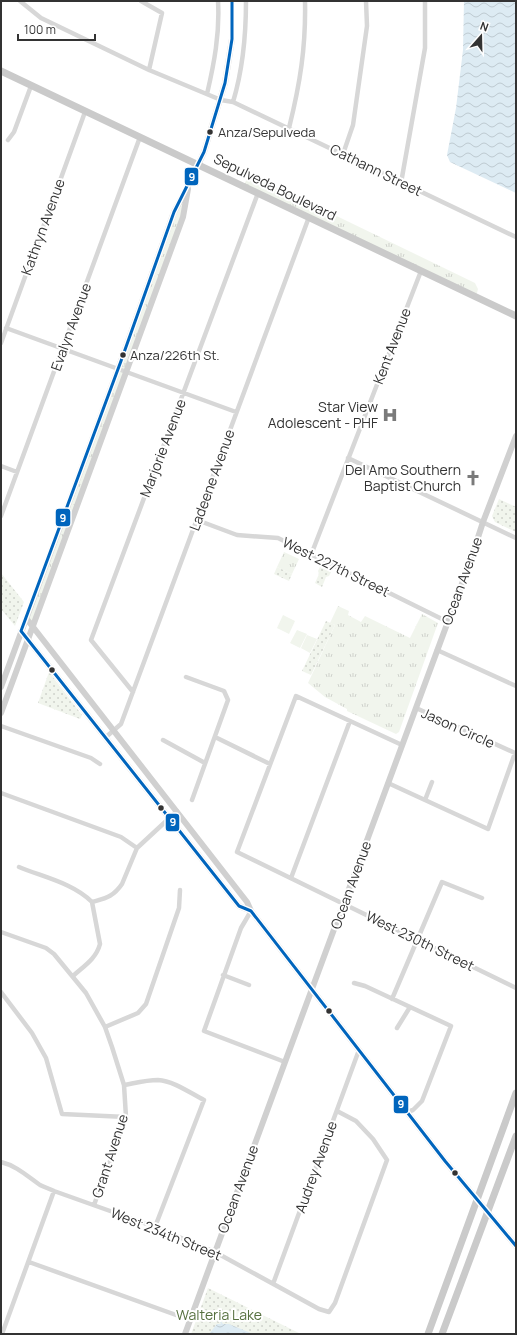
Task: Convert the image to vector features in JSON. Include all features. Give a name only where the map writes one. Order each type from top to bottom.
[{"type":"main road","points":[[1,687],[174,212],[204,152],[221,100],[230,52],[232,1]]},
{"type":"main road","name":"Sepulveda Boulevard","points":[[1,71],[516,316]]},
{"type":"main road","points":[[1,713],[183,217],[189,184]]},
{"type":"main road","name":"Ocean Avenue","points":[[185,1334],[311,989],[448,622],[483,522],[516,436]]},
{"type":"main road","points":[[26,618],[248,902],[250,911],[476,1200],[516,1246]]},
{"type":"main road","points":[[21,631],[239,906],[250,911]]},
{"type":"main road","points":[[428,1334],[516,1093]]},
{"type":"main road","points":[[442,1334],[516,1136]]},
{"type":"street","name":"Cathann Street","points":[[20,1],[41,18],[149,70],[221,100],[234,102],[516,237]]},
{"type":"street","points":[[141,1],[162,13],[149,70]]},
{"type":"street","points":[[207,94],[216,48],[218,1]]},
{"type":"street","points":[[234,102],[242,64],[246,1]]},
{"type":"street","points":[[289,128],[298,93],[304,51],[305,1]]},
{"type":"street","points":[[343,154],[353,125],[367,26],[366,1]]},
{"type":"street","points":[[401,183],[426,48],[425,1]]},
{"type":"street","points":[[8,140],[14,132],[31,86]]},
{"type":"street","name":"Kathryn Avenue","points":[[1,343],[85,112]]},
{"type":"street","name":"Evalyn Avenue","points":[[1,516],[140,137]]},
{"type":"street","name":"Marjorie Avenue","points":[[133,692],[91,640],[258,193]]},
{"type":"street","name":"Ladeene Avenue","points":[[106,737],[121,724],[309,217]]},
{"type":"street","name":"Kent Avenue","points":[[312,556],[348,458],[421,271]]},
{"type":"street","points":[[6,328],[236,412]]},
{"type":"street","points":[[348,458],[516,538]]},
{"type":"street","points":[[1,466],[17,472]]},
{"type":"street","name":"West 227th Street","points":[[197,520],[236,535],[278,538],[448,622]]},
{"type":"street","points":[[437,650],[516,686]]},
{"type":"street","points":[[186,677],[224,690],[228,700],[192,800]]},
{"type":"street","points":[[215,737],[270,764],[296,696],[402,745]]},
{"type":"street","name":"Jason Circle","points":[[416,708],[515,753],[488,829],[425,800]]},
{"type":"street","points":[[291,878],[350,721]]},
{"type":"street","points":[[1,726],[91,758],[100,764]]},
{"type":"street","points":[[163,740],[205,763]]},
{"type":"street","name":"West 230th Street","points":[[270,764],[237,852],[516,988]]},
{"type":"street","points":[[388,783],[425,800],[432,782]]},
{"type":"street","points":[[1,793],[121,837],[137,848]]},
{"type":"street","points":[[92,902],[109,898],[118,889],[122,884],[137,848],[177,811]]},
{"type":"street","points":[[19,867],[73,888],[92,902],[100,944],[93,959],[73,976]]},
{"type":"street","points":[[392,999],[442,882],[482,898]]},
{"type":"street","points":[[105,1027],[138,1013],[146,1004],[179,908],[180,890]]},
{"type":"street","points":[[250,911],[240,928],[204,1031],[285,1062]]},
{"type":"street","name":"Grant Avenue","points":[[1,932],[46,948],[54,954],[86,993],[105,1027],[118,1065],[124,1085],[126,1117],[94,1205]]},
{"type":"street","points":[[223,975],[249,985]]},
{"type":"street","points":[[354,983],[365,986],[451,1026],[422,1101],[413,1110],[407,1112]]},
{"type":"street","points":[[1,992],[32,1033],[46,1058],[62,1114],[126,1117]]},
{"type":"street","points":[[396,1028],[410,1008]]},
{"type":"street","name":"Audrey Avenue","points":[[272,1284],[359,1050]]},
{"type":"street","points":[[124,1085],[148,1080],[159,1080],[167,1082],[204,1100],[154,1227]]},
{"type":"street","name":"West 234th Street","points":[[1,1162],[24,1172],[41,1185],[54,1191],[154,1227],[215,1252],[319,1309],[329,1312],[335,1303],[387,1160],[373,1139],[356,1121],[337,1111]]},
{"type":"street","points":[[2,1334],[54,1191]]},
{"type":"street","points":[[29,1262],[190,1320]]},
{"type":"green space","points":[[250,174],[475,283],[478,289],[476,297],[243,186]]},
{"type":"green space","points":[[189,184],[183,217],[32,626],[26,618],[174,212]]},
{"type":"green space","points":[[499,499],[516,507],[516,532],[495,522],[492,516]]},
{"type":"green space","points":[[284,552],[299,559],[292,574],[277,567]]},
{"type":"green space","points":[[277,567],[292,574],[289,581],[274,574]]},
{"type":"green space","points":[[320,567],[331,572],[329,576],[326,577],[322,587],[315,583]]},
{"type":"green space","points":[[1,573],[24,602],[15,626],[1,609]]},
{"type":"green space","points":[[338,606],[349,611],[348,615],[361,622],[365,616],[410,638],[422,614],[438,623],[399,732],[396,734],[347,711],[347,709],[325,697],[308,683],[335,625],[330,623]]},
{"type":"green space","points":[[283,615],[295,621],[289,634],[277,628]]},
{"type":"green space","points":[[326,621],[335,625],[311,675],[302,671]]},
{"type":"green space","points":[[297,630],[307,634],[300,648],[290,643]]},
{"type":"green space","points":[[307,635],[317,639],[310,653],[301,648]]},
{"type":"green space","points":[[49,672],[82,715],[80,719],[38,703]]},
{"type":"green space","name":"Walteria Lake","points":[[208,1288],[301,1334],[191,1334]]},
{"type":"water","points":[[464,1],[516,1],[516,193],[450,162],[447,155],[456,108],[463,50]]},
{"type":"water","name":"Walteria Lake","points":[[217,1324],[229,1324],[253,1334],[209,1334]]},
{"type":"waterway","points":[[219,1319],[222,1324]]},
{"type":"transit line","name":"9","points":[[232,1],[232,39],[225,83],[204,152],[174,212],[121,361],[21,631],[239,906],[251,911],[445,1161],[516,1246]]},
{"type":"place","name":"Anza/Sepulveda","points":[[210,132]]},
{"type":"place","name":"Anza/226th St.","points":[[123,355]]},
{"type":"place","name":"Star View Adolescent - PHF","points":[[390,415]]},
{"type":"place","name":"Del Amo Southern Baptist Church","points":[[473,478]]}]
